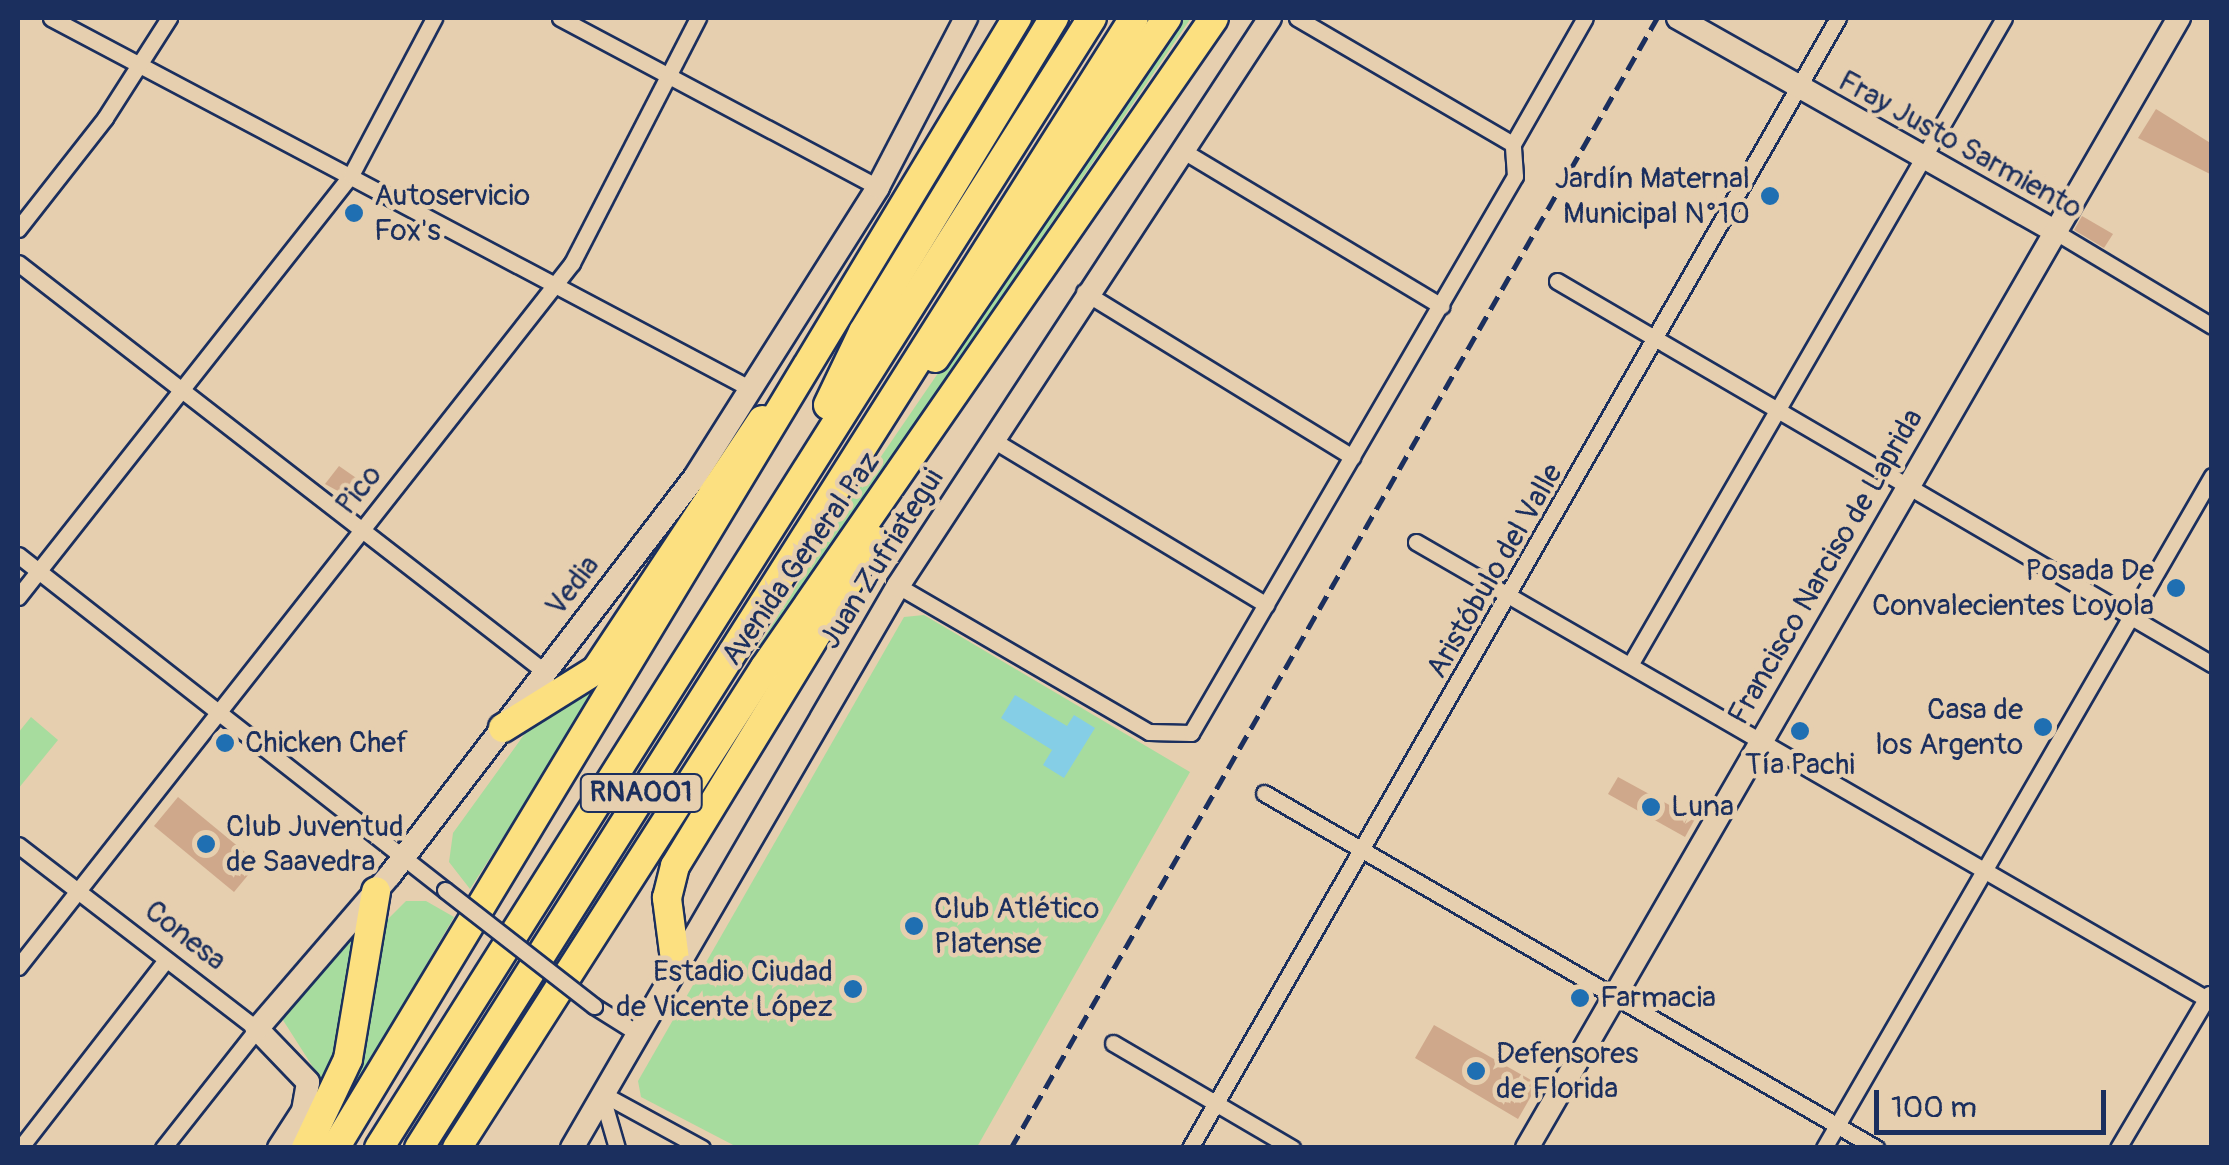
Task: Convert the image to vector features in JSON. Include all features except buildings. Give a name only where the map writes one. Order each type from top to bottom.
[{"type":"highway","points":[[335,1148],[840,320],[1017,18]]},
{"type":"highway","points":[[772,521],[863,332],[1054,18]]},
{"type":"highway","name":"Avenida General Paz","points":[[380,1148],[1092,18]]},
{"type":"highway","name":"Avenida General Paz","points":[[419,1148],[1134,18]]},
{"type":"highway","points":[[866,440],[960,329],[1167,18]]},
{"type":"highway","name":"Avenida General Paz","points":[[456,1148],[765,668],[1214,18]]},
{"type":"highway","points":[[502,728],[596,670],[736,453],[840,320]]},
{"type":"highway","points":[[675,960],[667,898],[675,866],[952,399]]},
{"type":"highway","points":[[306,1148],[348,1060],[376,891]]},
{"type":"street","points":[[51,18],[751,388]]},
{"type":"street","points":[[18,228],[140,65],[169,18]]},
{"type":"street","points":[[18,597],[350,175],[434,18]]},
{"type":"street","points":[[560,18],[878,186]]},
{"type":"street","name":"Pico","points":[[18,967],[558,283],[698,18]]},
{"type":"street","name":"Vedia","points":[[162,1148],[257,1029],[404,857],[674,507],[878,186],[966,18]]},
{"type":"street","name":"Juan Zufriategui","points":[[572,1148],[675,960],[898,586],[1084,292],[1270,18]]},
{"type":"street","points":[[1298,18],[1513,144]]},
{"type":"street","points":[[898,586],[1149,732],[1191,733],[1516,176],[1513,144],[1585,18]]},
{"type":"street","name":"Fray Justo Sarmiento","points":[[1678,18],[1922,161],[2054,231],[2212,326]]},
{"type":"street","name":"Aristóbulo del Valle","points":[[1190,1148],[1512,597],[1838,18]]},
{"type":"street","points":[[1630,665],[2004,18]]},
{"type":"street","name":"Francisco Narciso de Laprida","points":[[1528,1148],[2179,18]]},
{"type":"street","points":[[1180,149],[1441,306]]},
{"type":"street","points":[[18,262],[545,672]]},
{"type":"street","points":[[1557,281],[2212,664]]},
{"type":"street","points":[[1084,292],[1352,457]]},
{"type":"street","points":[[993,440],[1266,606]]},
{"type":"street","points":[[1824,1148],[2212,476]]},
{"type":"street","points":[[1416,542],[2210,997],[2118,1148]]},
{"type":"street","points":[[18,555],[594,1006],[634,1031]]},
{"type":"street","points":[[1264,793],[1876,1148]]},
{"type":"street","name":"Conesa","points":[[18,844],[257,1029],[308,1082],[303,1112],[279,1148]]},
{"type":"street","points":[[24,1143],[166,960]]},
{"type":"street","points":[[1113,1043],[1292,1148]]},
{"type":"street","points":[[601,1093],[617,1148]]},
{"type":"street","points":[[601,1093],[702,1148]]},
{"type":"green space","points":[[1181,18],[1191,18],[698,743],[841,515]]},
{"type":"green space","points":[[718,503],[470,889],[449,862],[453,833],[526,732],[594,686]]},
{"type":"green space","name":"Club Atlético Platense","points":[[924,615],[1190,772],[977,1147],[737,1147],[641,1097],[638,1081],[904,617]]},
{"type":"green space","points":[[31,717],[58,740],[18,789],[18,733]]},
{"type":"green space","points":[[406,901],[426,901],[454,917],[319,1148],[364,1054],[378,929]]},
{"type":"green space","points":[[357,928],[349,1016],[320,1104],[318,1075],[281,1017]]},
{"type":"water","points":[[1015,695],[1067,726],[1074,715],[1095,728],[1064,778],[1043,765],[1052,750],[1001,718]]},
{"type":"railway","points":[[1011,1148],[1657,18]]},
{"type":"place","name":"Jardín Maternal Municipal N°10","points":[[1770,196]]},
{"type":"place","name":"Autoservicio Fox's","points":[[354,213]]},
{"type":"place","name":"Posada De Convalecientes Loyola","points":[[2176,588]]},
{"type":"place","name":"Casa de los Argento","points":[[2043,727]]},
{"type":"place","name":"Tía Pachi","points":[[1800,731]]},
{"type":"place","name":"Chicken Chef","points":[[225,743]]},
{"type":"place","name":"Luna","points":[[1651,807]]},
{"type":"place","name":"Club Juventud de Saavedra","points":[[206,844]]},
{"type":"place","name":"Club Atlético Platense","points":[[914,926]]},
{"type":"place","name":"Estadio Ciudad de Vicente López","points":[[853,989]]},
{"type":"place","name":"Farmacia","points":[[1580,998]]},
{"type":"place","name":"Defensores de Florida","points":[[1476,1071]]}]
